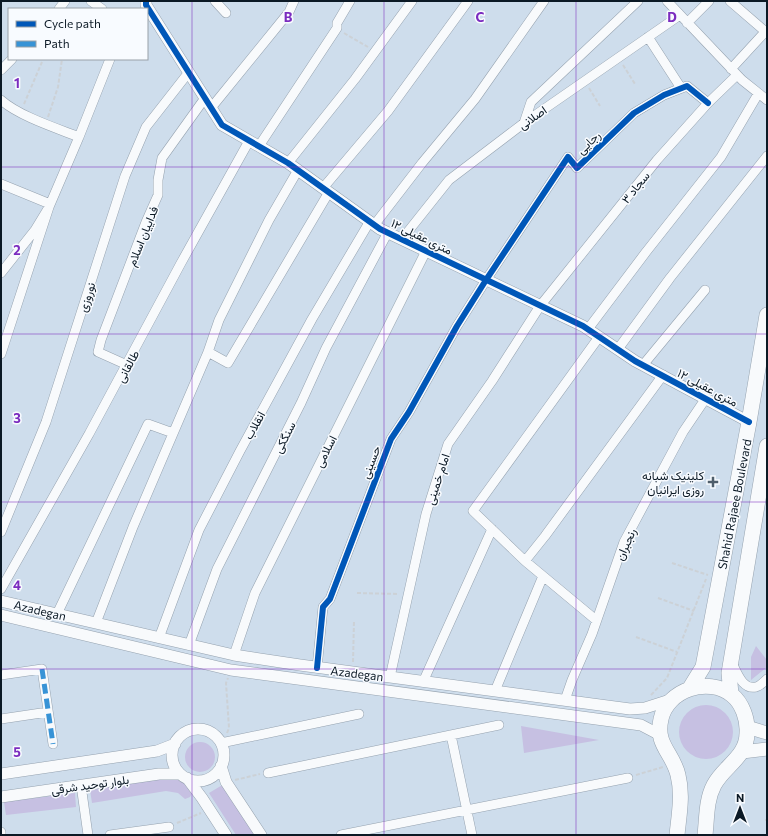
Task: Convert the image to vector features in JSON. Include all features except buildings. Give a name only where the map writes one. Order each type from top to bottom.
[{"type":"highway","name":"Shahid Rajaee Boulevard","points":[[690,688],[704,667],[767,315]]},
{"type":"highway","name":"Shahid Rajaee Boulevard","points":[[731,694],[730,667],[767,446]]},
{"type":"highway","points":[[704,667],[706,674],[713,679],[721,679],[730,667]]},
{"type":"highway","points":[[677,835],[681,794],[676,768],[662,743],[660,735],[660,720],[666,705],[670,700],[690,688],[707,687],[731,694],[738,702],[744,714],[747,727],[746,740],[742,752],[720,775],[713,786],[709,799],[705,835]]},
{"type":"main road","points":[[747,727],[767,733]]},
{"type":"main road","points":[[742,752],[767,749]]},
{"type":"street","points":[[91,1],[101,8]]},
{"type":"street","points":[[215,1],[226,13]]},
{"type":"street","points":[[208,103],[289,12],[294,1]]},
{"type":"street","points":[[260,146],[337,28],[337,23],[350,1]]},
{"type":"street","points":[[288,163],[355,79],[412,1]]},
{"type":"street","points":[[208,352],[228,363],[326,190],[388,111],[468,1]]},
{"type":"street","name":"انقلاب","points":[[159,638],[199,530],[312,319],[372,223],[476,99],[544,1]]},
{"type":"street","points":[[524,123],[531,102],[638,1]]},
{"type":"street","points":[[667,1],[734,72],[758,94],[767,100]]},
{"type":"street","points":[[687,23],[709,1]]},
{"type":"street","points":[[730,1],[766,32]]},
{"type":"street","name":"۱۲ متری عقیلی","points":[[148,11],[222,125],[288,163],[372,223],[426,251],[588,329],[643,365],[749,422]]},
{"type":"street","name":"اصلانی","points":[[402,239],[449,180],[524,123],[680,15]]},
{"type":"street","name":"سجاد ۳","points":[[540,306],[657,160],[708,103],[766,32]]},
{"type":"street","points":[[648,37],[681,88],[687,86],[708,103]]},
{"type":"street","points":[[1,70],[11,60]]},
{"type":"street","points":[[1,354],[50,204],[110,60]]},
{"type":"street","name":"نوروزی","points":[[1,532],[46,422],[125,176],[146,127],[189,72]]},
{"type":"street","name":"رجایی","points":[[486,280],[568,157],[578,168],[634,113],[664,95],[681,88]]},
{"type":"street","points":[[588,329],[721,157],[758,94]]},
{"type":"street","points":[[1,100],[6,105],[21,113],[79,137]]},
{"type":"street","name":"فداییان اسلام","points":[[127,365],[98,352],[101,340],[146,222],[158,195],[158,180],[162,158],[208,103]]},
{"type":"street","name":"طالقانی","points":[[1,589],[127,365],[181,263],[250,140]]},
{"type":"street","points":[[618,349],[670,278],[767,156]]},
{"type":"street","points":[[96,623],[132,527],[208,352],[219,320],[269,220],[298,170]]},
{"type":"street","points":[[1,184],[50,204]]},
{"type":"street","points":[[1,273],[35,230],[50,204]]},
{"type":"street","name":"سنگکی","points":[[189,645],[217,569],[301,403],[326,348],[388,232]]},
{"type":"street","name":"اسلامی","points":[[234,655],[255,593],[426,251]]},
{"type":"street","name":"حسینی","points":[[317,668],[323,607],[330,599],[391,439],[409,412],[457,326],[486,280]]},
{"type":"street","points":[[643,365],[705,290]]},
{"type":"street","name":"امام خمینی","points":[[390,677],[426,514],[448,444],[492,381],[540,306]]},
{"type":"street","points":[[596,620],[525,561],[473,511],[599,337]]},
{"type":"street","points":[[525,561],[663,375]]},
{"type":"street","name":"رنجبران","points":[[565,700],[624,542],[683,432],[706,398]]},
{"type":"street","points":[[58,614],[148,424],[173,434]]},
{"type":"street","points":[[423,682],[492,529]]},
{"type":"street","points":[[495,691],[543,576]]},
{"type":"street","name":"Azadegan","points":[[1,601],[234,655],[317,668],[630,709],[645,708],[670,700]]},
{"type":"street","name":"Azadegan","points":[[1,615],[231,670],[641,725],[660,735]]},
{"type":"street","points":[[297,679],[300,665]]},
{"type":"street","points":[[730,667],[748,686],[757,687],[767,679]]},
{"type":"street","points":[[1,675],[42,669]]},
{"type":"street","points":[[42,669],[53,744],[48,712],[42,669]]},
{"type":"street","points":[[1,719],[48,712]]},
{"type":"street","points":[[221,743],[359,714]]},
{"type":"street","points":[[268,773],[499,725]]},
{"type":"street","points":[[183,776],[195,781],[202,781],[217,773],[224,759],[223,751],[221,743],[209,732],[193,730],[179,738],[172,752],[173,760],[175,768],[209,810],[226,835]]},
{"type":"street","points":[[451,735],[472,835]]},
{"type":"street","name":"بلوار توحید شرقی","points":[[1,774],[157,751],[175,744]]},
{"type":"street","points":[[221,766],[226,782],[261,835]]},
{"type":"street","name":"بلوار توحید شرقی","points":[[1,797],[159,774],[183,776]]},
{"type":"street","points":[[341,835],[628,778]]},
{"type":"street","points":[[81,786],[88,835]]},
{"type":"street","points":[[110,835],[168,826]]},
{"type":"path","points":[[337,28],[375,52]]},
{"type":"path","points":[[618,57],[635,84]]},
{"type":"path","points":[[46,124],[58,87],[62,60]]},
{"type":"path","points":[[21,113],[42,62]]},
{"type":"path","points":[[585,80],[600,106]]},
{"type":"path","points":[[649,698],[666,678],[708,574],[672,562]]},
{"type":"path","points":[[357,593],[408,594]]},
{"type":"path","points":[[658,598],[694,611]]},
{"type":"path","points":[[353,672],[354,620]]},
{"type":"path","points":[[636,637],[677,652]]},
{"type":"path","points":[[221,743],[229,728],[226,683],[231,670]]},
{"type":"path","points":[[628,778],[676,768]]},
{"type":"path","points":[[226,782],[268,773]]},
{"type":"path","points":[[168,826],[209,810]]},
{"type":"shaded area","points":[[756,646],[767,660],[767,667],[751,680],[751,657]]},
{"type":"shaded area","points":[[706,705],[716,707],[725,713],[731,722],[733,732],[731,742],[725,751],[716,757],[706,759],[696,757],[687,751],[681,742],[679,732],[681,722],[687,713],[696,707]]},
{"type":"shaded area","points":[[521,726],[599,740],[524,753]]},
{"type":"shaded area","points":[[200,742],[206,743],[214,751],[214,763],[206,771],[200,772],[194,771],[186,763],[185,757],[186,751],[194,743]]},
{"type":"shaded area","points":[[168,777],[180,780],[188,785],[193,792],[190,797],[185,799],[178,793],[166,791],[92,803],[90,790]]},
{"type":"shaded area","points":[[224,784],[258,835],[236,835],[209,793]]},
{"type":"shaded area","points":[[75,793],[76,807],[6,815],[4,802]]},
{"type":"marked path","points":[[42,669],[53,744]]},
{"type":"cycle path","points":[[146,1],[148,8]]},
{"type":"cycle path","points":[[148,8],[222,125],[288,163],[380,229],[583,326],[635,361],[749,422]]},
{"type":"cycle path","points":[[317,668],[323,607],[330,599],[391,439],[409,412],[457,326],[568,157],[577,168],[634,113],[664,95],[687,86],[708,103]]},
{"type":"place","name":"کلینیک شبانه روزی ایرانیان","points":[[713,482]]}]
